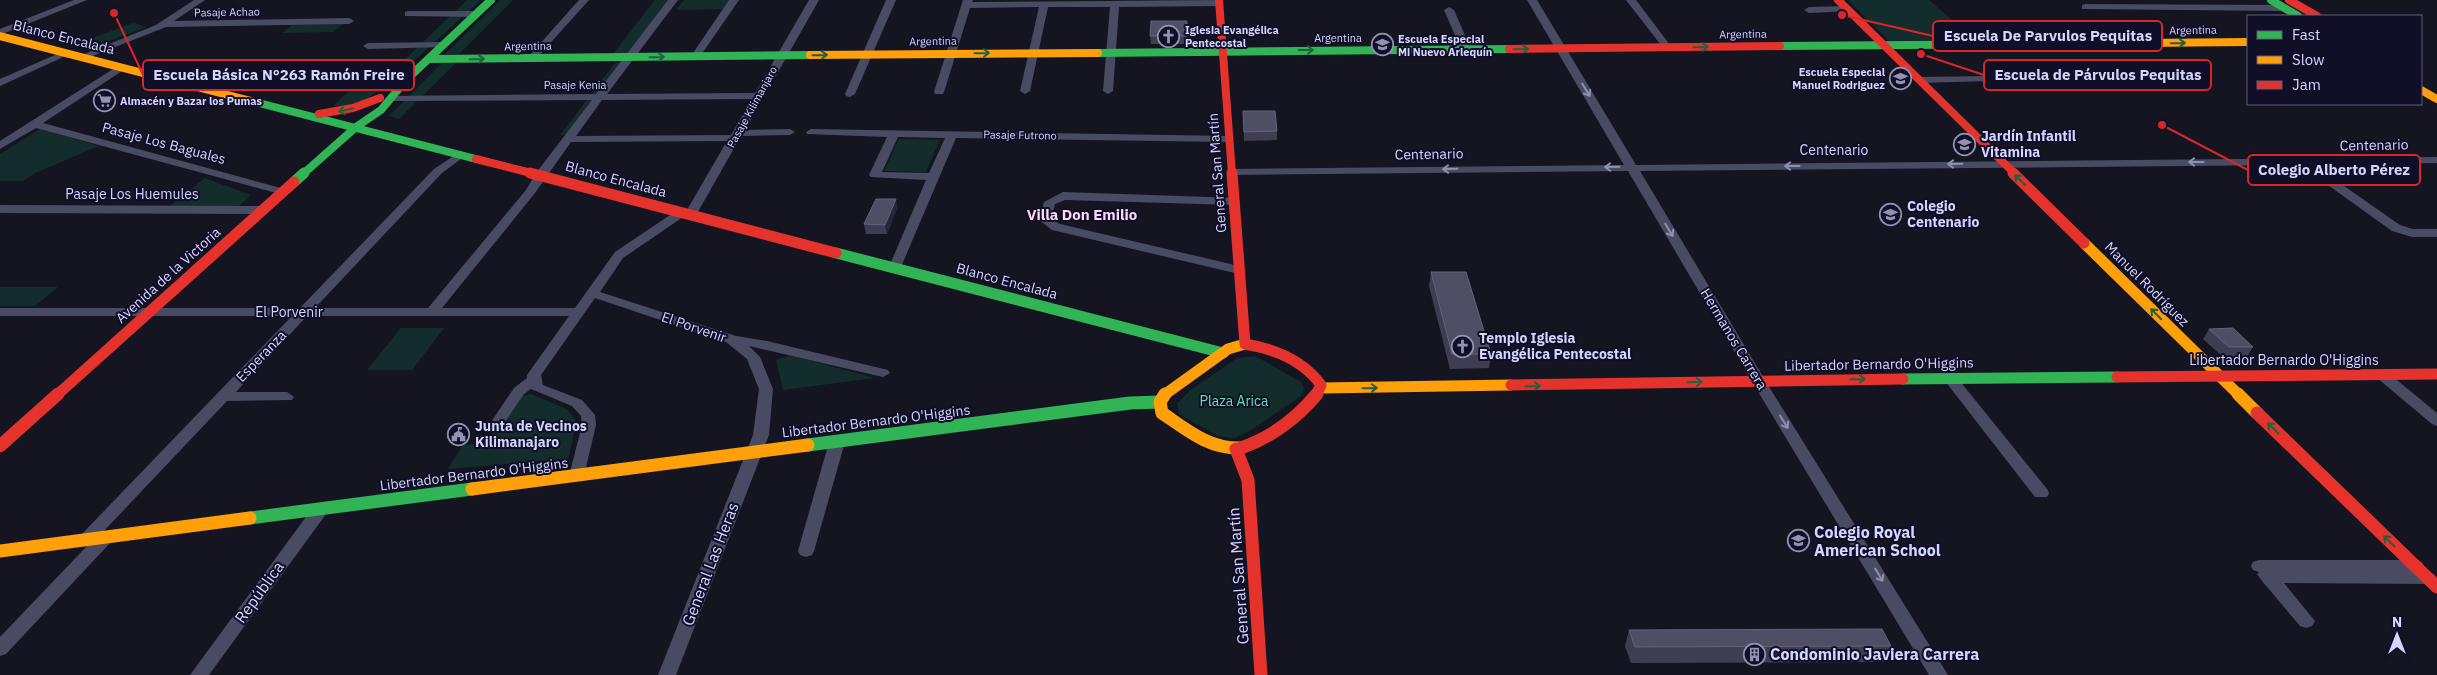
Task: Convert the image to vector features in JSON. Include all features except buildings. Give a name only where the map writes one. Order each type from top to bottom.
[{"type":"street","points":[[1,36],[82,0]]},
{"type":"street","points":[[82,57],[165,24],[200,0]]},
{"type":"street","name":"Avenida de la Victoria","points":[[356,127],[363,115],[380,98],[406,80],[491,0]]},
{"type":"street","points":[[532,58],[584,0]]},
{"type":"street","points":[[432,312],[531,191],[540,174],[673,0]]},
{"type":"street","points":[[696,56],[734,0]]},
{"type":"street","name":"Pasaje Kilimanjaro","points":[[498,422],[519,391],[534,380],[537,371],[591,293],[624,250],[687,213],[814,0]]},
{"type":"street","points":[[850,94],[891,0]]},
{"type":"street","name":"Hermanos Carrera","points":[[1532,0],[1758,380],[1939,675]]},
{"type":"street","points":[[1631,0],[1667,47]]},
{"type":"street","name":"Manuel Rodríguez","points":[[1838,0],[2218,375],[2433,583]]},
{"type":"street","points":[[2271,0],[2314,15]]},
{"type":"street","points":[[939,92],[968,3],[1115,4],[1131,2],[1219,1]]},
{"type":"street","name":"General San Martín","points":[[1219,1],[1245,344]]},
{"type":"street","points":[[1025,91],[1044,4]]},
{"type":"street","points":[[1108,91],[1115,4]]},
{"type":"street","points":[[2085,7],[2286,4],[2297,15]]},
{"type":"street","points":[[1449,10],[1466,49]]},
{"type":"street","points":[[1809,10],[1848,10]]},
{"type":"street","points":[[408,14],[476,14]]},
{"type":"street","name":"Pasaje Achao","points":[[165,24],[349,20]]},
{"type":"street","name":"Blanco Encalada","points":[[1,36],[540,174],[1223,353]]},
{"type":"street","name":"Argentina","points":[[429,59],[1223,50],[2247,42]]},
{"type":"street","points":[[368,46],[443,45]]},
{"type":"street","points":[[0,83],[67,53]]},
{"type":"street","points":[[0,146],[121,67]]},
{"type":"street","points":[[1919,80],[1986,79]]},
{"type":"street","name":"Avenida de la Victoria","points":[[0,446],[356,127],[376,114],[406,80]]},
{"type":"street","points":[[2422,91],[2437,99]]},
{"type":"street","name":"Pasaje Kenia","points":[[392,98],[757,96]]},
{"type":"street","points":[[310,115],[353,108],[380,98]]},
{"type":"street","name":"Pasaje Los Baguales","points":[[35,124],[284,192]]},
{"type":"street","points":[[567,140],[790,132]]},
{"type":"street","name":"Pasaje Futrono","points":[[811,132],[1229,139]]},
{"type":"street","points":[[894,133],[875,175],[933,176]]},
{"type":"street","points":[[895,267],[952,134]]},
{"type":"street","name":"Esperanza","points":[[85,541],[438,171],[461,154]]},
{"type":"street","name":"Centenario","points":[[1232,172],[2437,160]]},
{"type":"street","points":[[2302,161],[2396,228],[2412,233],[2437,232]]},
{"type":"street","points":[[1234,201],[1068,196],[1058,197],[1050,202],[1045,218],[1049,225],[1239,270]]},
{"type":"street","name":"Pasaje Los Huemules","points":[[0,210],[264,210]]},
{"type":"street","name":"El Porvenir","points":[[591,293],[711,331],[731,339],[753,357],[764,380],[766,389],[760,435],[753,453]]},
{"type":"street","name":"El Porvenir","points":[[0,312],[578,312]]},
{"type":"street","points":[[731,339],[767,345],[883,373]]},
{"type":"street","points":[[1245,344],[1264,347],[1314,374],[1321,382],[1322,388],[1316,398],[1253,444],[1236,448],[1216,446],[1166,417],[1162,412],[1160,402],[1169,391],[1223,353],[1233,347],[1245,344]]},
{"type":"street","points":[[2381,374],[2437,421]]},
{"type":"street","name":"Libertador Bernardo O'Higgins","points":[[1322,388],[1758,380],[2437,374]]},
{"type":"street","points":[[1950,378],[2041,493]]},
{"type":"street","points":[[534,380],[535,384],[542,391],[577,403],[588,415],[589,425],[577,476]]},
{"type":"street","points":[[223,396],[287,397]]},
{"type":"street","name":"Libertador Bernardo O'Higgins","points":[[0,551],[1139,402],[1160,402]]},
{"type":"street","points":[[806,551],[837,442]]},
{"type":"street","name":"General San Martín","points":[[1236,448],[1248,480],[1261,675]]},
{"type":"street","name":"General Las Heras","points":[[667,675],[753,453]]},
{"type":"street","name":"República","points":[[198,675],[320,510]]},
{"type":"street","points":[[0,649],[105,538]]},
{"type":"street","points":[[2264,572],[2416,566]]},
{"type":"street","points":[[2264,572],[2433,583]]},
{"type":"street","points":[[2264,572],[2306,621]]},
{"type":"green space","points":[[467,0],[481,0],[415,60],[365,101],[341,107],[334,105],[377,66],[398,66]]},
{"type":"green space","points":[[500,0],[513,0],[459,54],[445,54]]},
{"type":"green space","points":[[655,0],[668,0],[627,54],[613,54]]},
{"type":"green space","points":[[684,0],[729,0],[723,9],[676,10]]},
{"type":"green space","points":[[1848,0],[1929,0],[1975,40],[1889,41]]},
{"type":"green space","points":[[133,23],[147,27],[104,43],[90,39]]},
{"type":"green space","points":[[343,24],[333,32],[282,33],[292,25]]},
{"type":"green space","points":[[622,62],[568,135],[560,135],[615,63]]},
{"type":"green space","points":[[442,63],[456,63],[399,119],[389,116]]},
{"type":"green space","points":[[40,129],[99,146],[35,173],[23,181],[0,181],[0,154]]},
{"type":"green space","points":[[899,139],[940,140],[926,172],[884,171]]},
{"type":"green space","points":[[205,178],[251,195],[239,206],[170,206]]},
{"type":"green space","points":[[0,287],[58,287],[35,306],[0,306]]},
{"type":"green space","points":[[401,328],[444,328],[412,370],[367,370]]},
{"type":"green space","points":[[789,356],[875,378],[783,390],[776,360]]},
{"type":"green space","name":"Plaza Arica","points":[[1255,356],[1301,382],[1304,389],[1301,396],[1248,432],[1234,438],[1217,436],[1179,414],[1177,403],[1191,390],[1237,358]]},
{"type":"green space","points":[[531,394],[567,409],[577,422],[568,459],[448,469],[463,445],[486,443],[516,397]]},
{"type":"traffic: fast","points":[[396,86],[406,80],[491,0]]},
{"type":"traffic: fast","points":[[2271,0],[2296,15]]},
{"type":"traffic: fast","points":[[1780,46],[2038,44]]},
{"type":"traffic: fast","points":[[1098,53],[1509,49]]},
{"type":"traffic: fast","points":[[429,59],[810,55]]},
{"type":"traffic: fast","points":[[294,182],[356,127],[381,110],[406,80]]},
{"type":"traffic: fast","points":[[255,102],[476,159]]},
{"type":"traffic: fast","points":[[836,253],[1223,353]]},
{"type":"traffic: fast","points":[[1903,379],[2117,377]]},
{"type":"traffic: fast","points":[[808,445],[1130,403],[1160,402]]},
{"type":"traffic: fast","points":[[250,518],[472,489]]},
{"type":"traffic: slow","points":[[0,36],[255,102]]},
{"type":"traffic: slow","points":[[2038,44],[2247,42]]},
{"type":"traffic: slow","points":[[810,55],[1098,53]]},
{"type":"traffic: slow","points":[[2422,91],[2437,99]]},
{"type":"traffic: slow","points":[[2084,243],[2257,413]]},
{"type":"traffic: slow","points":[[1241,448],[1219,446],[1199,438],[1162,413],[1160,402],[1165,394],[1228,349],[1245,344]]},
{"type":"traffic: slow","points":[[1321,388],[1511,385]]},
{"type":"traffic: slow","points":[[472,489],[808,445]]},
{"type":"traffic: slow","points":[[0,551],[250,518]]},
{"type":"traffic: jam","points":[[1219,0],[1245,344]]},
{"type":"traffic: jam","points":[[1838,0],[2084,243]]},
{"type":"traffic: jam","points":[[2289,0],[2315,15]]},
{"type":"traffic: jam","points":[[1509,49],[1780,46]]},
{"type":"traffic: jam","points":[[319,114],[353,108],[380,98]]},
{"type":"traffic: jam","points":[[476,159],[836,253]]},
{"type":"traffic: jam","points":[[0,446],[294,182]]},
{"type":"traffic: jam","points":[[1241,448],[1262,439],[1287,422],[1310,403],[1321,385],[1307,369],[1288,357],[1266,348],[1245,344]]},
{"type":"traffic: jam","points":[[2117,377],[2437,374]]},
{"type":"traffic: jam","points":[[1511,385],[1903,379]]},
{"type":"traffic: jam","points":[[2257,413],[2437,587]]},
{"type":"traffic: jam","points":[[1236,449],[1248,480],[1261,675]]},
{"type":"place","name":"Escuela Básica N°263 Ramón Freire","points":[[114,13]]},
{"type":"place","name":"Escuela De Parvulos Pequitas","points":[[1842,15]]},
{"type":"place","name":"Iglesia Evangélica Pentecostal","points":[[1169,36]]},
{"type":"place","name":"Escuela Especial Mi Nuevo Arlequín","points":[[1382,45]]},
{"type":"place","name":"Escuela de Párvulos Pequitas","points":[[1921,54]]},
{"type":"place","name":"Escuela Especial Manuel Rodriguez","points":[[1901,78]]},
{"type":"place","name":"Almacén y Bazar los Pumas","points":[[104,101]]},
{"type":"place","name":"Colegio Alberto Pérez","points":[[2162,125]]},
{"type":"place","name":"Jardín Infantil Vitamina","points":[[1965,144]]},
{"type":"place","name":"Colegio Centenario","points":[[1891,214]]},
{"type":"place","name":"Templo Iglesia Evangélica Pentecostal","points":[[1463,346]]},
{"type":"place","name":"Junta de Vecinos Kilimanajaro","points":[[459,434]]},
{"type":"place","name":"Colegio Royal American School","points":[[1798,541]]},
{"type":"place","name":"Condominio Javiera Carrera","points":[[1754,654]]},
{"type":"district","name":"Villa Don Emilio","points":[[1082,215]]}]
